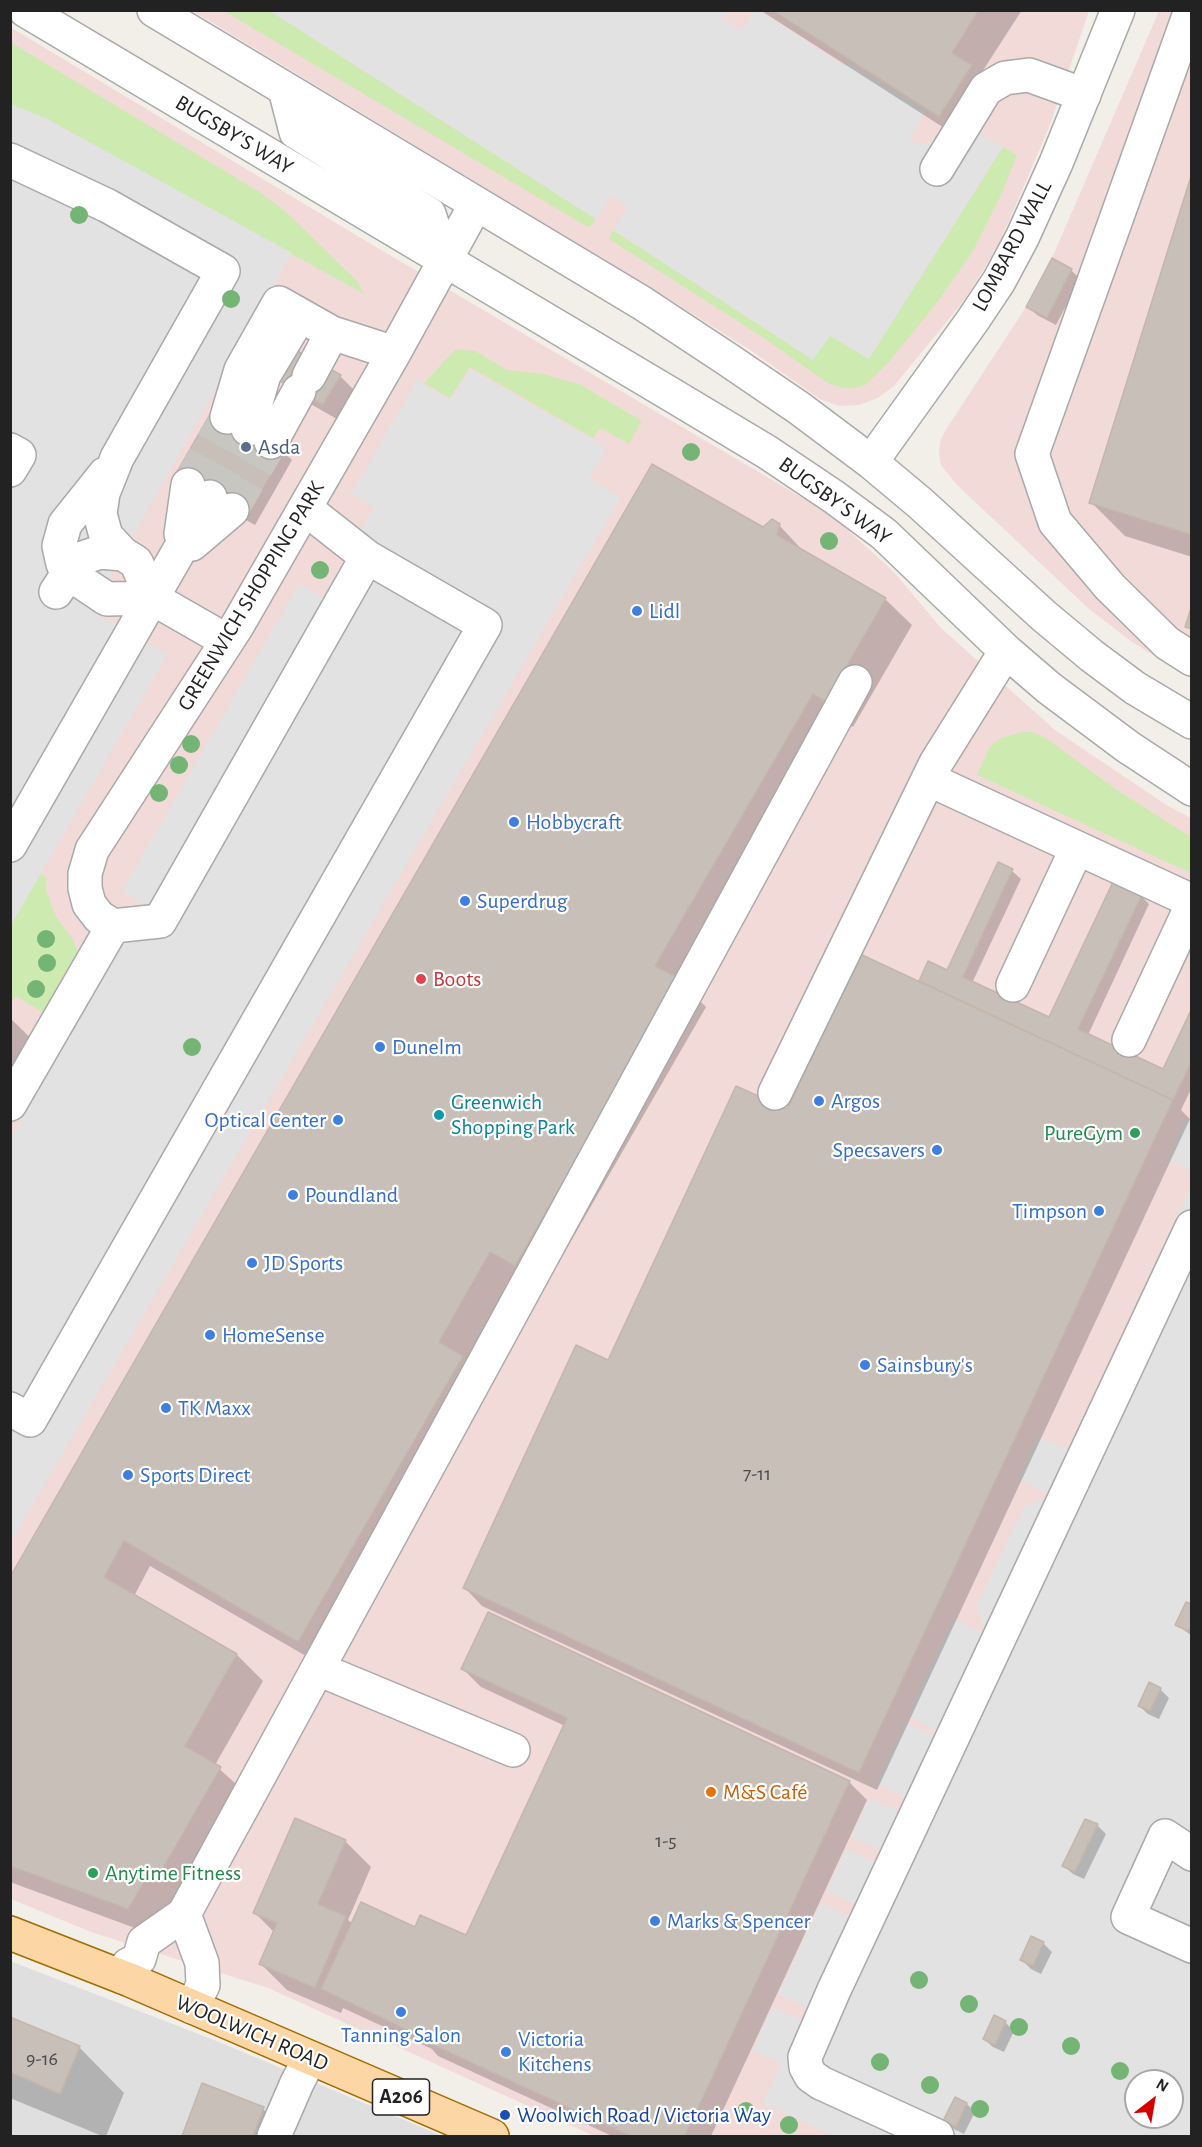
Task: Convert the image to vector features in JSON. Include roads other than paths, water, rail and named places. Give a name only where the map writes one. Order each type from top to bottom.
[{"type":"main road","name":"WOOLWICH ROAD","points":[[10,1933],[123,1977],[492,2136]]},
{"type":"street","name":"BUGSBY'S WAY","points":[[25,10],[767,452],[834,496],[884,534],[1006,651],[1049,688],[1111,735],[1191,789]]},
{"type":"street","points":[[154,10],[642,303],[727,358],[871,462],[1092,656],[1135,688],[1191,722]]},
{"type":"street","name":"LOMBARD WALL","points":[[871,462],[999,281],[1022,238],[1056,163],[1118,10]]},
{"type":"street","points":[[1191,10],[1032,454],[1055,522],[1110,586],[1150,627],[1167,643],[1191,659]]},
{"type":"street","points":[[937,169],[986,89],[1005,78],[1029,75],[1084,95]]},
{"type":"street","name":"BUGSBY'S WAY","points":[[285,89],[296,132],[429,214],[444,260]]},
{"type":"street","points":[[10,160],[108,206],[223,271],[117,458],[103,493],[100,514],[106,536],[123,554],[136,562],[152,598]]},
{"type":"street","points":[[444,260],[476,204]]},
{"type":"street","name":"GREENWICH SHOPPING PARK","points":[[113,926],[99,917],[89,903],[84,874],[92,850],[227,641],[306,509],[444,260]]},
{"type":"street","points":[[332,333],[304,383],[248,429],[241,370],[279,303],[332,333],[394,353]]},
{"type":"street","points":[[10,450],[19,455],[10,470]]},
{"type":"street","points":[[63,582],[60,546],[65,524],[117,458]]},
{"type":"street","points":[[10,845],[210,497]]},
{"type":"street","points":[[20,1414],[485,625],[367,557],[306,509]]},
{"type":"street","points":[[63,582],[77,561],[100,552],[123,554]]},
{"type":"street","points":[[10,1104],[113,926],[160,921],[367,557]]},
{"type":"street","points":[[63,582],[84,584],[107,599],[152,598],[227,641]]},
{"type":"street","points":[[775,1093],[936,763],[1006,651]]},
{"type":"street","points":[[123,1977],[128,1965],[139,1959],[144,1942],[184,1914],[855,682]]},
{"type":"street","points":[[928,779],[1191,903],[1129,1040]]},
{"type":"street","points":[[1013,986],[1077,848]]},
{"type":"street","points":[[937,2136],[821,2083],[806,2067],[805,2057],[1191,1227]]},
{"type":"street","points":[[318,1669],[513,1750]]},
{"type":"street","points":[[1178,1845],[1128,1917],[1191,1946]]},
{"type":"street","points":[[184,1914],[202,1963],[203,1985],[192,2007]]},
{"type":"street","points":[[274,2136],[310,2058]]},
{"type":"tunnel","points":[[188,485],[227,417]]},
{"type":"tunnel","points":[[210,497],[248,429]]},
{"type":"tunnel","points":[[232,510],[271,442]]},
{"type":"place","name":"Asda","points":[[246,447]]},
{"type":"place","name":"Lidl","points":[[637,611]]},
{"type":"place","name":"Hobbycraft","points":[[514,822]]},
{"type":"place","name":"Superdrug","points":[[465,901]]},
{"type":"place","name":"Boots","points":[[421,979]]},
{"type":"place","name":"Dunelm","points":[[380,1047]]},
{"type":"place","name":"Argos","points":[[819,1101]]},
{"type":"place","name":"Greenwich Shopping Park","points":[[439,1115]]},
{"type":"place","name":"Optical Center","points":[[338,1120]]},
{"type":"place","name":"PureGym","points":[[1135,1133]]},
{"type":"place","name":"Specsavers","points":[[937,1150]]},
{"type":"place","name":"Poundland","points":[[293,1195]]},
{"type":"place","name":"Timpson","points":[[1099,1211]]},
{"type":"place","name":"JD Sports","points":[[252,1263]]},
{"type":"place","name":"HomeSense","points":[[210,1335]]},
{"type":"place","name":"Sainsbury's","points":[[865,1365]]},
{"type":"place","name":"TK Maxx","points":[[166,1408]]},
{"type":"place","name":"Sports Direct","points":[[128,1475]]},
{"type":"place","name":"M&S Café","points":[[711,1792]]},
{"type":"place","name":"Anytime Fitness","points":[[93,1873]]},
{"type":"place","name":"Marks & Spencer","points":[[655,1921]]},
{"type":"place","name":"Tanning Salon","points":[[401,2012]]},
{"type":"place","name":"Victoria Kitchens","points":[[506,2052]]},
{"type":"place","name":"Woolwich Road / Victoria Way","points":[[505,2115]]}]
